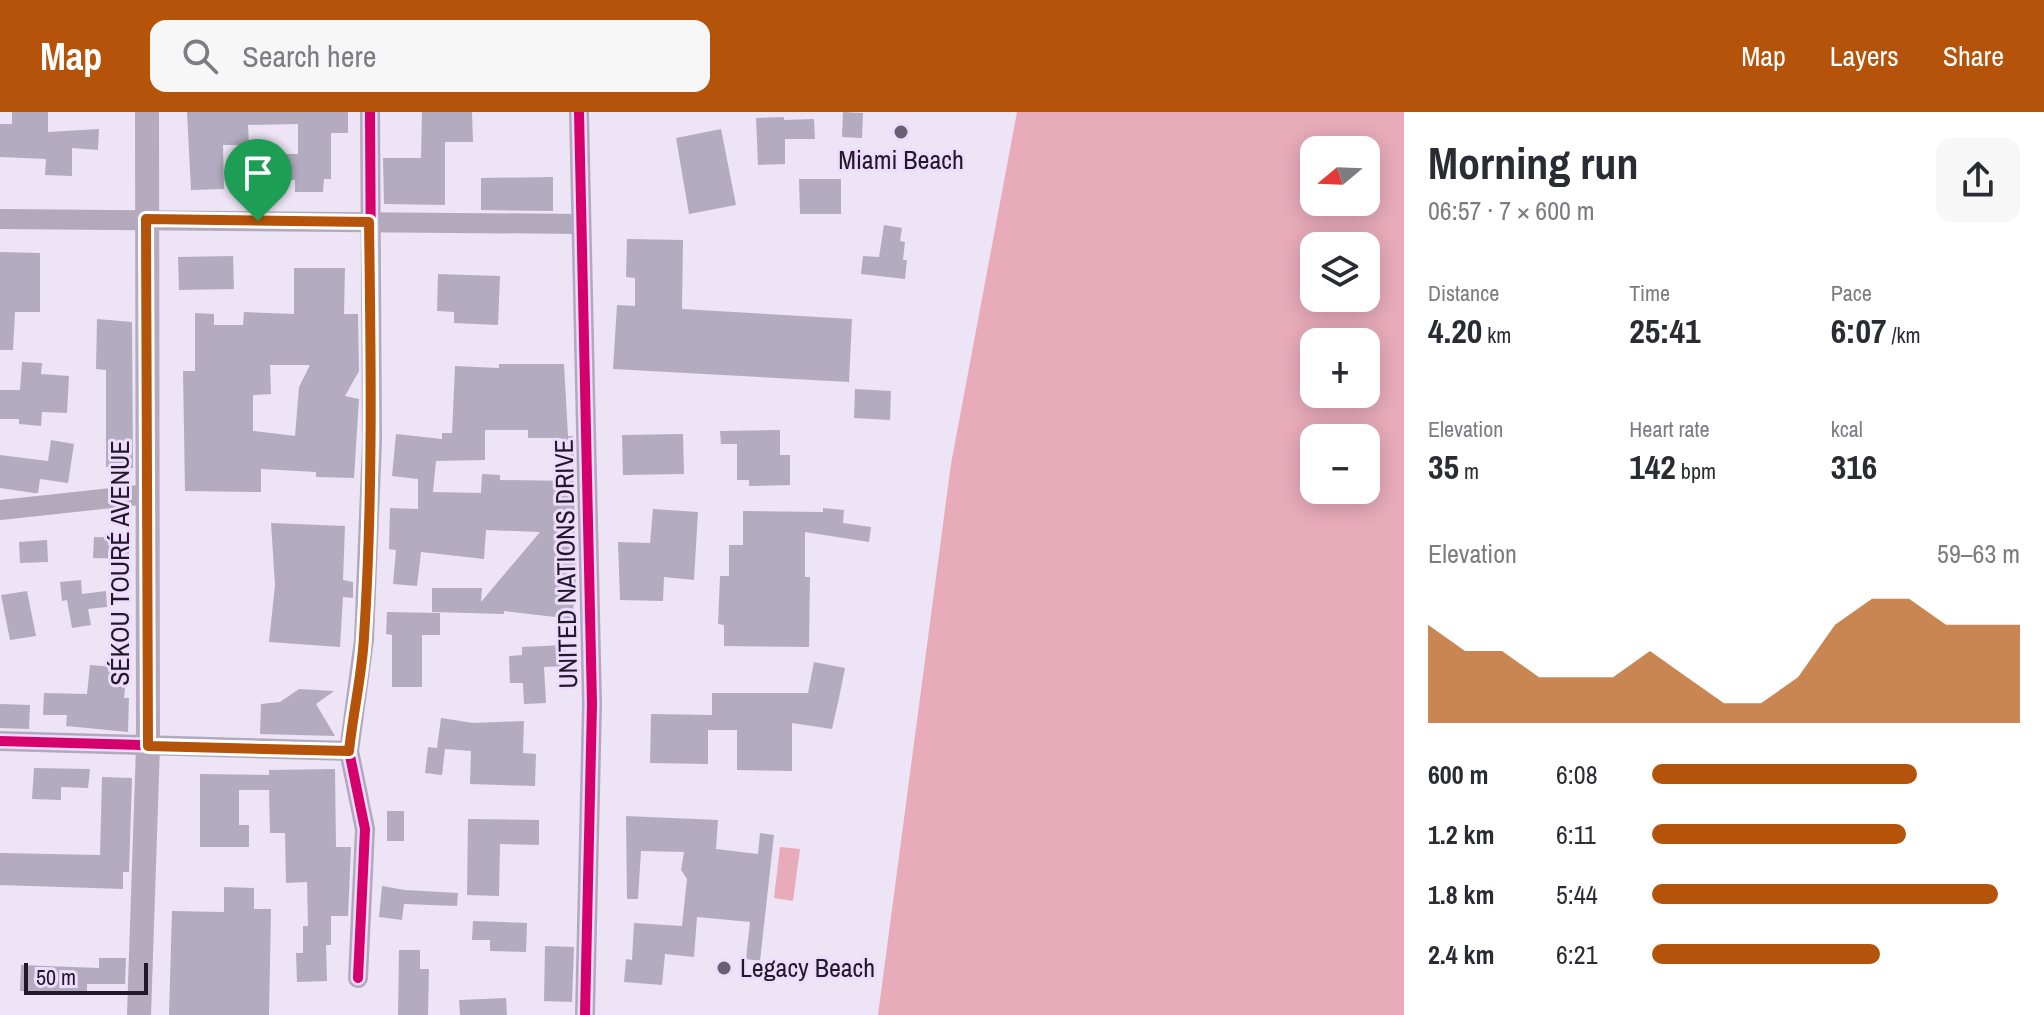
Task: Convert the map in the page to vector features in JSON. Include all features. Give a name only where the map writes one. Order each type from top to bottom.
[{"type":"main road","name":"SÉKOU TOURÉ AVENUE","points":[[139,1015],[148,746],[147,112]]},
{"type":"street","points":[[358,978],[365,829],[349,751],[364,640],[372,441],[370,112]]},
{"type":"street","name":"UNITED NATIONS DRIVE","points":[[579,112],[592,704],[585,1015]]},
{"type":"street","points":[[0,219],[581,224]]},
{"type":"street","points":[[0,510],[149,494]]},
{"type":"street","points":[[0,741],[349,751]]},
{"type":"shaded area","points":[[1017,112],[1404,112],[1404,1015],[878,1015],[951,464]]},
{"type":"shaded area","points":[[780,847],[800,849],[793,901],[774,898]]},
{"type":"building","points":[[12,112],[48,112],[48,132],[99,129],[98,150],[72,148],[72,176],[45,175],[46,159],[0,157],[0,124],[12,124]]},
{"type":"building","points":[[187,112],[348,112],[348,133],[331,133],[331,179],[324,179],[323,192],[295,192],[295,180],[286,180],[286,154],[298,154],[298,124],[248,125],[249,145],[223,145],[224,189],[191,190]]},
{"type":"building","points":[[422,112],[472,112],[473,142],[445,142],[445,205],[384,204],[383,158],[421,158]]},
{"type":"building","points":[[843,112],[863,113],[862,138],[842,137]]},
{"type":"building","points":[[784,117],[784,120],[814,119],[815,139],[785,139],[785,164],[758,165],[756,118]]},
{"type":"building","points":[[721,129],[736,205],[689,214],[676,138]]},
{"type":"building","points":[[553,177],[553,211],[481,210],[481,178]]},
{"type":"building","points":[[799,179],[841,179],[841,214],[800,214]]},
{"type":"building","points":[[884,225],[902,228],[900,241],[905,242],[903,260],[907,260],[905,279],[861,274],[863,256],[879,257]]},
{"type":"building","points":[[627,239],[683,240],[682,309],[852,319],[849,382],[613,369],[617,305],[635,306],[635,278],[626,277]]},
{"type":"building","points":[[0,252],[40,253],[40,312],[15,312],[13,350],[0,350]]},
{"type":"building","points":[[233,256],[234,289],[179,290],[178,257]]},
{"type":"building","points":[[294,268],[345,268],[344,314],[358,314],[359,371],[345,396],[359,399],[354,478],[316,477],[316,472],[261,469],[261,492],[185,491],[183,371],[195,371],[195,313],[214,314],[214,325],[243,325],[244,312],[294,314]],"holes":[[[270,365],[310,365],[299,387],[295,436],[253,431],[253,395],[271,394]]]},
{"type":"building","points":[[438,274],[500,276],[498,325],[454,323],[454,312],[437,311]]},
{"type":"building","points":[[97,319],[132,322],[133,468],[106,467],[106,370],[96,369]]},
{"type":"building","points":[[22,362],[42,363],[41,374],[69,376],[67,413],[42,412],[41,426],[19,424],[19,419],[0,419],[0,390],[20,390]]},
{"type":"building","points":[[499,364],[564,364],[568,436],[573,436],[574,461],[569,462],[569,452],[561,452],[561,438],[528,438],[528,430],[485,430],[485,460],[436,461],[433,492],[481,493],[482,474],[500,475],[500,480],[574,481],[576,587],[572,619],[504,611],[504,614],[432,612],[432,588],[482,588],[481,602],[540,532],[486,530],[484,559],[421,552],[417,586],[393,584],[396,550],[389,549],[390,508],[418,509],[418,479],[392,476],[396,434],[442,439],[442,433],[452,433],[455,366],[499,368]]},
{"type":"building","points":[[855,389],[891,391],[890,420],[854,418]]},
{"type":"building","points":[[780,430],[780,455],[790,455],[790,485],[749,486],[749,480],[737,480],[737,444],[721,444],[720,431]]},
{"type":"building","points":[[683,434],[684,474],[623,475],[622,435]]},
{"type":"building","points":[[51,440],[74,444],[68,483],[40,479],[38,493],[0,488],[0,455],[48,461]]},
{"type":"building","points":[[823,508],[844,510],[843,523],[871,527],[869,542],[805,532],[805,577],[810,577],[809,647],[724,646],[724,625],[718,624],[720,576],[729,576],[729,545],[743,545],[743,511],[823,512]]},
{"type":"building","points":[[653,509],[698,512],[694,580],[664,577],[663,601],[620,600],[618,542],[650,543]]},
{"type":"building","points":[[271,523],[345,526],[343,580],[353,582],[353,598],[343,597],[340,647],[269,642],[275,585]]},
{"type":"building","points":[[94,537],[129,538],[129,559],[93,558]]},
{"type":"building","points":[[47,540],[48,562],[20,563],[19,542]]},
{"type":"building","points":[[81,580],[82,594],[106,591],[107,607],[88,609],[91,625],[72,628],[67,600],[62,601],[60,582]]},
{"type":"building","points":[[27,591],[36,636],[10,640],[1,595]]},
{"type":"building","points":[[387,612],[440,613],[440,635],[422,635],[422,687],[392,687],[392,635],[386,634]]},
{"type":"building","points":[[565,645],[566,666],[544,667],[546,703],[524,704],[523,683],[510,683],[509,656],[522,655],[522,647]]},
{"type":"building","points":[[814,662],[845,668],[839,698],[832,729],[792,723],[792,771],[737,770],[737,730],[708,730],[708,764],[650,763],[651,714],[712,715],[712,693],[808,693]]},
{"type":"building","points":[[90,665],[127,668],[124,698],[129,698],[128,732],[66,726],[67,715],[43,715],[44,693],[87,694]]},
{"type":"building","points":[[299,689],[334,691],[316,704],[335,736],[260,734],[261,704],[280,702]]},
{"type":"building","points":[[0,704],[30,705],[29,729],[0,728]]},
{"type":"building","points":[[441,718],[473,723],[524,721],[523,753],[536,754],[535,786],[470,784],[471,751],[445,749],[442,775],[425,773],[428,747],[437,748]]},
{"type":"building","points":[[34,768],[90,769],[88,788],[61,787],[61,800],[32,799]]},
{"type":"building","points":[[335,769],[336,847],[351,847],[348,916],[331,916],[331,945],[326,945],[327,981],[297,982],[296,953],[303,953],[303,926],[308,926],[307,882],[286,883],[285,833],[270,833],[269,790],[239,790],[239,825],[249,825],[249,847],[200,847],[200,774],[269,775],[269,770]]},
{"type":"building","points":[[102,777],[132,778],[129,872],[123,872],[123,889],[0,885],[0,853],[100,855]]},
{"type":"building","points":[[387,811],[404,811],[404,841],[387,841]]},
{"type":"building","points":[[626,816],[718,820],[716,849],[758,854],[760,833],[774,835],[760,961],[746,959],[750,922],[697,917],[694,957],[665,954],[662,985],[624,982],[626,959],[632,960],[634,923],[682,926],[687,879],[681,870],[684,852],[641,851],[638,899],[627,899]]},
{"type":"building","points":[[468,819],[539,820],[539,845],[500,844],[499,896],[467,895]]},
{"type":"building","points":[[382,886],[458,893],[457,906],[404,904],[402,920],[379,917]]},
{"type":"building","points":[[224,887],[254,888],[254,909],[271,909],[269,1015],[169,1015],[172,911],[224,912]]},
{"type":"building","points":[[473,921],[527,923],[526,952],[490,951],[490,940],[472,940]]},
{"type":"building","points":[[545,946],[574,947],[572,1002],[544,1001]]},
{"type":"building","points":[[399,950],[420,950],[420,969],[429,969],[428,1015],[398,1015]]},
{"type":"building","points":[[99,958],[126,958],[125,984],[87,984],[87,993],[20,991],[21,965],[99,968]]},
{"type":"building","points":[[506,998],[507,1015],[460,1015],[459,1000]]},
{"type":"cycle path","points":[[358,978],[365,829],[349,751],[364,640],[372,441],[370,112]]},
{"type":"cycle path","points":[[579,112],[592,704],[585,1015]]},
{"type":"cycle path","points":[[0,741],[349,751]]},
{"type":"place","name":"Miami Beach","points":[[901,132]]},
{"type":"place","name":"Legacy Beach","points":[[724,968]]},
{"type":"route","points":[[146,219],[258,221],[369,222],[372,441],[364,640],[349,751],[148,746],[146,219]]}]
